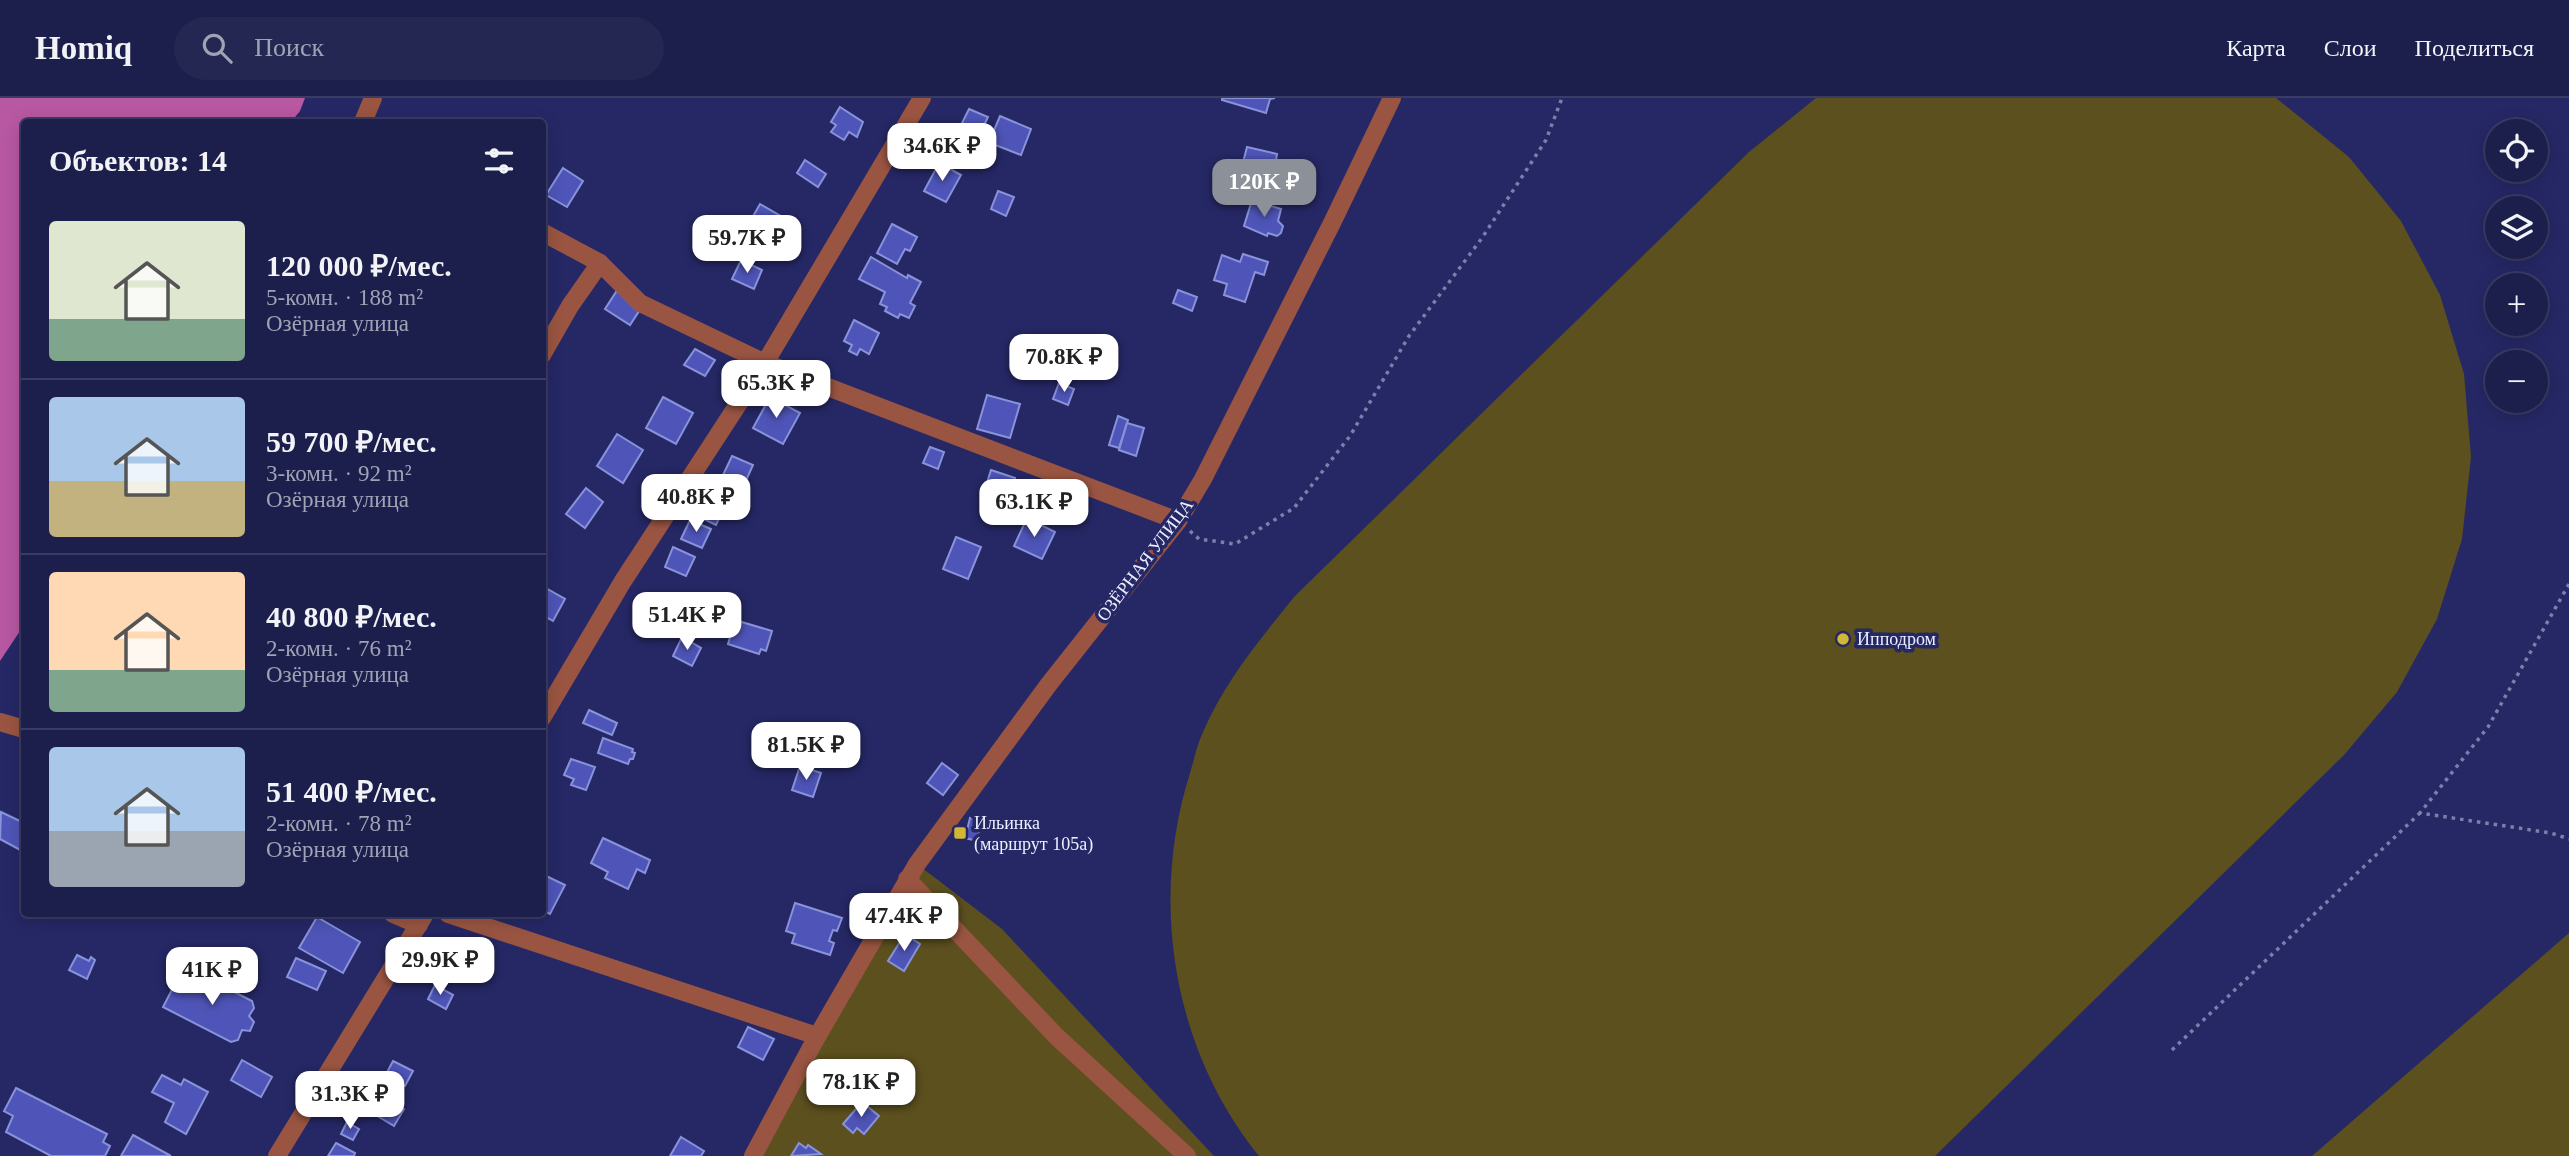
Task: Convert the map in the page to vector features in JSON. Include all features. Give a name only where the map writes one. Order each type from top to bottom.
[{"type":"street","points":[[364,119],[373,98]]},
{"type":"street","points":[[546,711],[622,580],[765,363],[922,98]]},
{"type":"street","name":"ОЗЁРНАЯ УЛИЦА","points":[[753,1156],[817,1036],[907,879],[1049,684],[1178,521],[1203,479],[1392,98]]},
{"type":"street","points":[[546,234],[600,263],[640,303],[765,363],[1178,521]]},
{"type":"street","points":[[546,348],[569,306],[600,263]]},
{"type":"street","points":[[0,722],[21,728]]},
{"type":"street","points":[[907,879],[1057,1037],[1187,1156]]},
{"type":"street","points":[[457,917],[817,1036]]},
{"type":"street","points":[[277,1156],[422,919]]},
{"type":"path","points":[[1178,521],[1199,538],[1235,544],[1293,508],[1350,436],[1409,336],[1482,238],[1546,140],[1562,98]]},
{"type":"path","points":[[2172,1050],[2420,813],[2488,727],[2569,584]]},
{"type":"path","points":[[2420,813],[2551,833],[2569,839]]},
{"type":"shaded area","points":[[0,98],[305,98],[293,119],[21,119],[21,630],[0,661]]},
{"type":"shaded area","name":"Ипподром","points":[[1816,98],[2276,98],[2349,157],[2401,221],[2440,295],[2464,374],[2471,457],[2462,539],[2437,619],[2397,692],[2344,755],[1935,1156],[1259,1156],[1230,1114],[1206,1070],[1189,1022],[1177,973],[1171,923],[1171,872],[1178,822],[1197,747],[1212,713],[1244,661],[1295,596],[1749,152]]},
{"type":"shaded area","points":[[917,864],[1002,929],[1214,1156],[758,1156]]},
{"type":"shaded area","points":[[2569,933],[2569,1156],[2312,1156]]},
{"type":"building","points":[[1222,98],[1275,98],[1270,99],[1266,113]]},
{"type":"building","points":[[840,107],[863,122],[857,137],[849,132],[844,140],[831,132],[836,125],[831,122]]},
{"type":"building","points":[[969,109],[988,117],[981,132],[962,123]]},
{"type":"building","points":[[1000,116],[1031,129],[1021,155],[985,141],[988,134],[992,135]]},
{"type":"building","points":[[1247,147],[1277,154],[1273,180],[1260,176],[1258,182],[1239,178]]},
{"type":"building","points":[[805,160],[826,174],[818,187],[797,173]]},
{"type":"building","points":[[939,163],[961,175],[946,202],[924,191]]},
{"type":"building","points":[[563,168],[583,181],[567,207],[546,195]]},
{"type":"building","points":[[998,191],[1014,197],[1006,216],[991,209]]},
{"type":"building","points":[[1252,200],[1281,209],[1278,221],[1283,226],[1281,233],[1277,236],[1268,233],[1267,236],[1244,226]]},
{"type":"building","points":[[760,204],[791,222],[776,250],[744,232]]},
{"type":"building","points":[[892,224],[917,237],[910,251],[905,249],[897,264],[877,253]]},
{"type":"building","points":[[1243,254],[1268,262],[1264,275],[1255,272],[1245,302],[1224,295],[1227,284],[1214,280],[1222,255],[1240,262]]},
{"type":"building","points":[[871,257],[907,278],[908,275],[921,282],[910,303],[915,306],[909,318],[900,314],[898,318],[885,311],[887,307],[880,304],[885,292],[859,279]]},
{"type":"building","points":[[741,260],[762,270],[754,289],[732,279]]},
{"type":"building","points":[[618,289],[643,305],[630,325],[605,309]]},
{"type":"building","points":[[1178,290],[1197,297],[1192,311],[1173,303]]},
{"type":"building","points":[[854,320],[879,333],[869,354],[860,349],[857,355],[849,351],[852,345],[844,341]]},
{"type":"building","points":[[695,349],[715,360],[705,376],[684,365]]},
{"type":"building","points":[[1059,383],[1074,389],[1068,405],[1053,399]]},
{"type":"building","points":[[987,395],[1020,404],[1010,438],[977,429]]},
{"type":"building","points":[[663,397],[693,413],[676,444],[646,428]]},
{"type":"building","points":[[770,397],[800,413],[783,444],[753,428]]},
{"type":"building","points":[[1118,416],[1128,420],[1119,448],[1109,445]]},
{"type":"building","points":[[1127,423],[1144,428],[1136,456],[1119,450]]},
{"type":"building","points":[[617,434],[643,450],[623,483],[597,466]]},
{"type":"building","points":[[930,447],[944,452],[938,469],[923,463]]},
{"type":"building","points":[[732,456],[753,465],[744,485],[723,475]]},
{"type":"building","points":[[991,470],[1015,478],[1007,502],[983,495]]},
{"type":"building","points":[[586,488],[603,502],[585,528],[566,514]]},
{"type":"building","points":[[703,496],[725,506],[716,525],[695,515]]},
{"type":"building","points":[[1027,518],[1055,532],[1042,559],[1014,546]]},
{"type":"building","points":[[690,520],[711,529],[702,548],[681,539]]},
{"type":"building","points":[[956,537],[981,547],[968,579],[943,569]]},
{"type":"building","points":[[673,547],[695,557],[686,576],[665,567]]},
{"type":"building","points":[[546,588],[565,599],[553,621],[546,617]]},
{"type":"building","points":[[735,620],[772,631],[766,651],[761,649],[759,654],[728,644]]},
{"type":"building","points":[[682,637],[701,648],[692,666],[673,656]]},
{"type":"building","points":[[589,710],[617,723],[612,735],[583,723]]},
{"type":"building","points":[[603,738],[633,749],[633,759],[630,759],[628,764],[598,753]]},
{"type":"building","points":[[571,759],[595,767],[586,790],[571,785],[574,779],[564,775]]},
{"type":"building","points":[[942,763],[958,775],[943,795],[927,783]]},
{"type":"building","points":[[800,766],[821,773],[813,797],[792,790]]},
{"type":"building","points":[[1,812],[21,822],[21,850],[0,839]]},
{"type":"building","points":[[970,818],[982,821],[977,841],[965,838]]},
{"type":"building","points":[[603,838],[650,860],[645,873],[637,869],[628,889],[605,878],[608,872],[591,863]]},
{"type":"building","points":[[546,876],[565,885],[550,914],[546,912]]},
{"type":"building","points":[[795,903],[842,918],[829,941],[834,943],[830,955],[792,943],[795,934],[786,931]]},
{"type":"building","points":[[317,917],[360,942],[343,973],[299,948]]},
{"type":"building","points":[[905,934],[920,944],[904,971],[888,961]]},
{"type":"building","points":[[77,955],[89,961],[91,957],[95,960],[87,979],[69,970]]},
{"type":"building","points":[[296,958],[326,971],[317,990],[287,977]]},
{"type":"building","points":[[199,974],[252,1001],[254,1008],[249,1016],[254,1022],[250,1031],[242,1030],[238,1040],[231,1042],[163,1007],[178,978],[193,986]]},
{"type":"building","points":[[435,985],[453,995],[446,1009],[428,999]]},
{"type":"building","points":[[748,1027],[774,1039],[763,1060],[738,1047]]},
{"type":"building","points":[[242,1060],[272,1077],[261,1097],[231,1080]]},
{"type":"building","points":[[393,1061],[413,1071],[405,1086],[385,1076]]},
{"type":"building","points":[[162,1075],[181,1085],[184,1079],[208,1092],[186,1134],[165,1122],[174,1103],[152,1092]]},
{"type":"building","points":[[16,1088],[107,1134],[103,1142],[110,1146],[105,1156],[51,1156],[6,1132],[13,1116],[4,1111]]},
{"type":"building","points":[[371,1090],[404,1109],[394,1126],[362,1107]]},
{"type":"building","points":[[862,1102],[879,1116],[864,1134],[857,1128],[853,1133],[843,1124]]},
{"type":"building","points":[[347,1122],[359,1129],[353,1140],[341,1134]]},
{"type":"building","points":[[133,1135],[171,1156],[121,1156]]},
{"type":"building","points":[[681,1137],[704,1151],[701,1156],[670,1156]]},
{"type":"building","points":[[336,1143],[355,1153],[354,1156],[328,1156]]},
{"type":"building","points":[[799,1143],[806,1148],[808,1145],[821,1154],[791,1156]]},
{"type":"place","name":"Ипподром","points":[[1843,639]]},
{"type":"place","name":"Ильинка (маршрут 105а)","points":[[960,833]]}]
